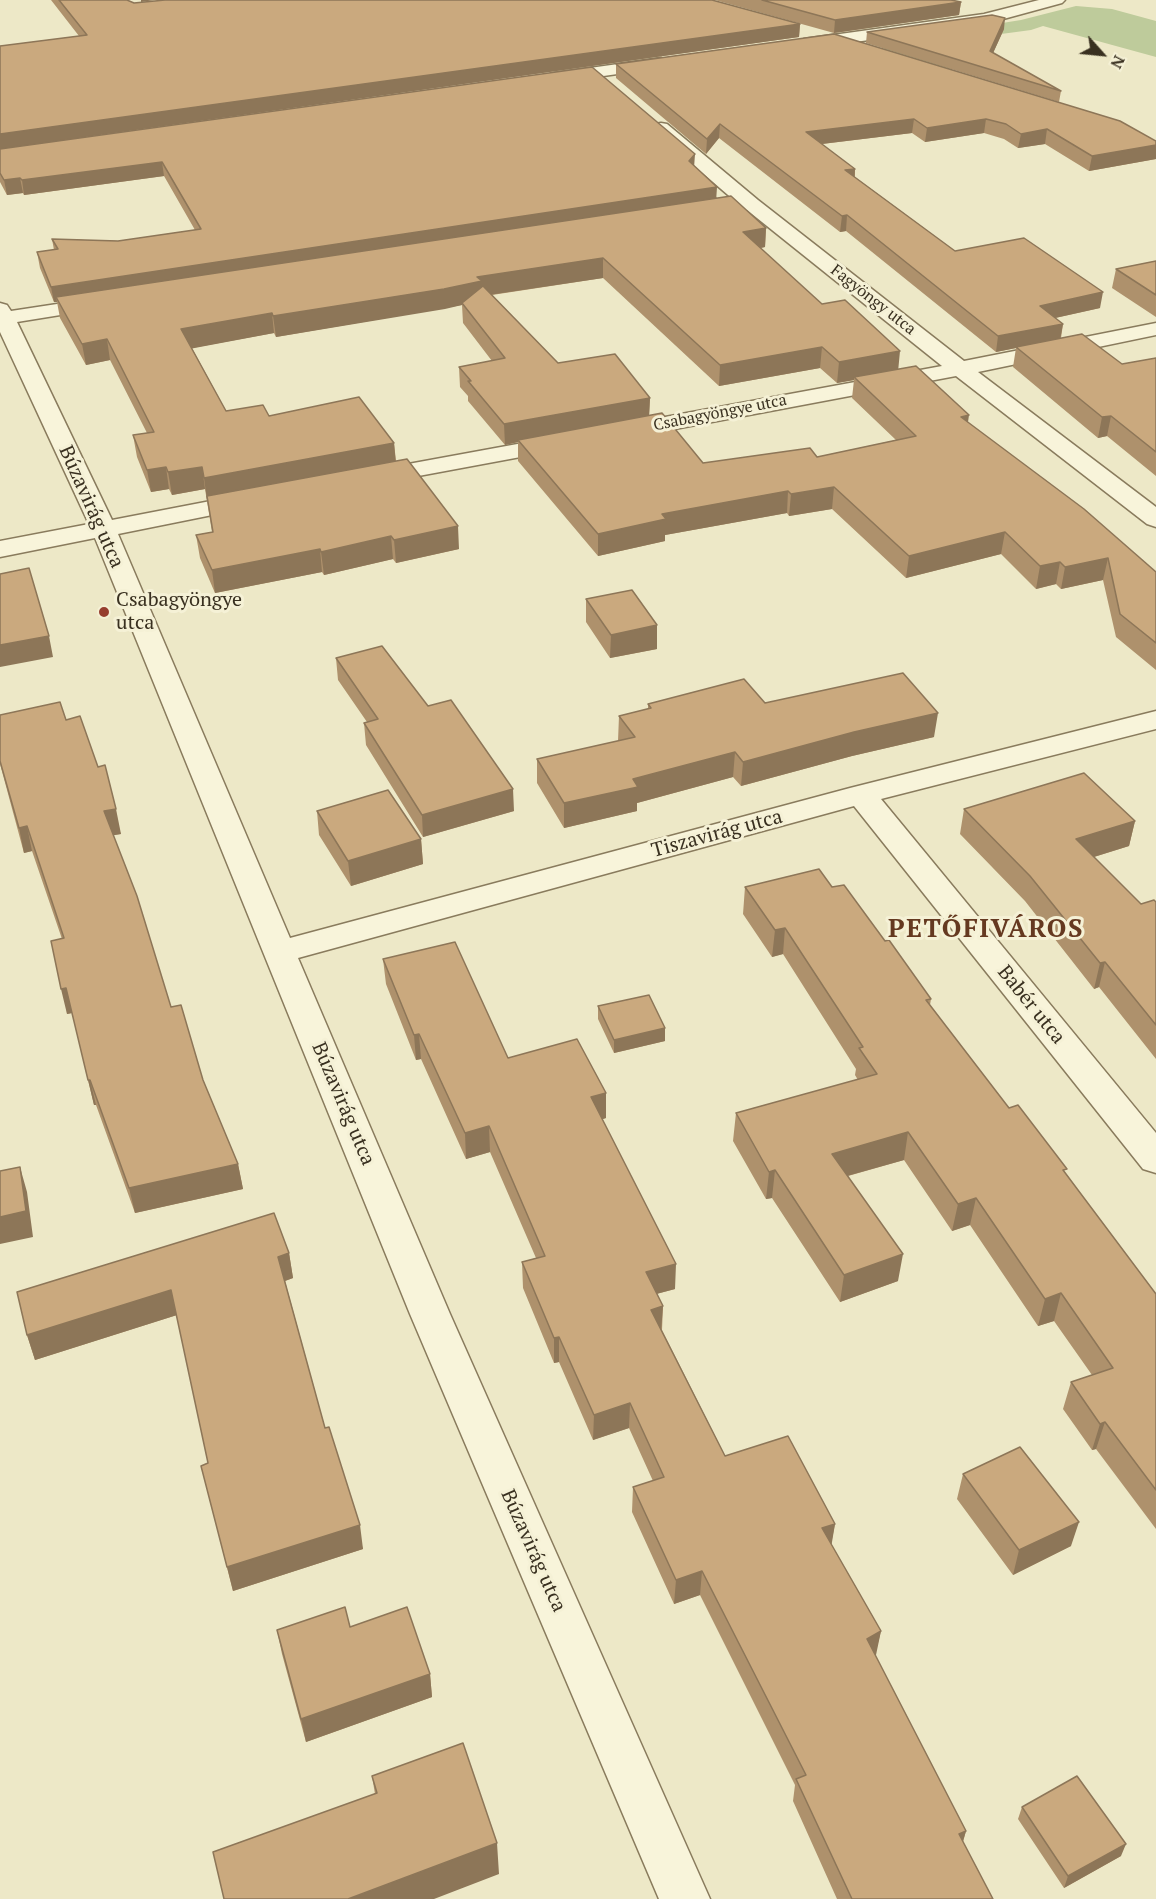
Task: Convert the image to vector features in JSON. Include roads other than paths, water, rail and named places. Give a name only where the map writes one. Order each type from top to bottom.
[{"type":"street","points":[[790,46],[984,19],[1057,0]]},
{"type":"street","points":[[800,31],[867,51]]},
{"type":"street","points":[[539,80],[676,61]]},
{"type":"street","points":[[596,72],[614,88]]},
{"type":"street","name":"Fagyöngy utca","points":[[642,111],[751,204],[960,369],[1156,519]]},
{"type":"street","points":[[680,215],[751,204]]},
{"type":"street","points":[[2,314],[123,300]]},
{"type":"street","name":"Búzavirág utca","points":[[2,314],[103,528],[430,1314],[684,1899]]},
{"type":"street","name":"Csabagyöngye utca","points":[[607,434],[960,369],[1156,329]]},
{"type":"street","points":[[349,482],[584,439]]},
{"type":"street","points":[[0,549],[279,495]]},
{"type":"street","name":"Tiszavirág utca","points":[[279,952],[861,795],[1156,720]]},
{"type":"street","name":"Babér utca","points":[[861,795],[1156,1159]]},
{"type":"place","name":"Csabagyöngye utca","points":[[104,612]]},
{"type":"district","name":"PETŐFIVÁROS","points":[[986,930]]}]
